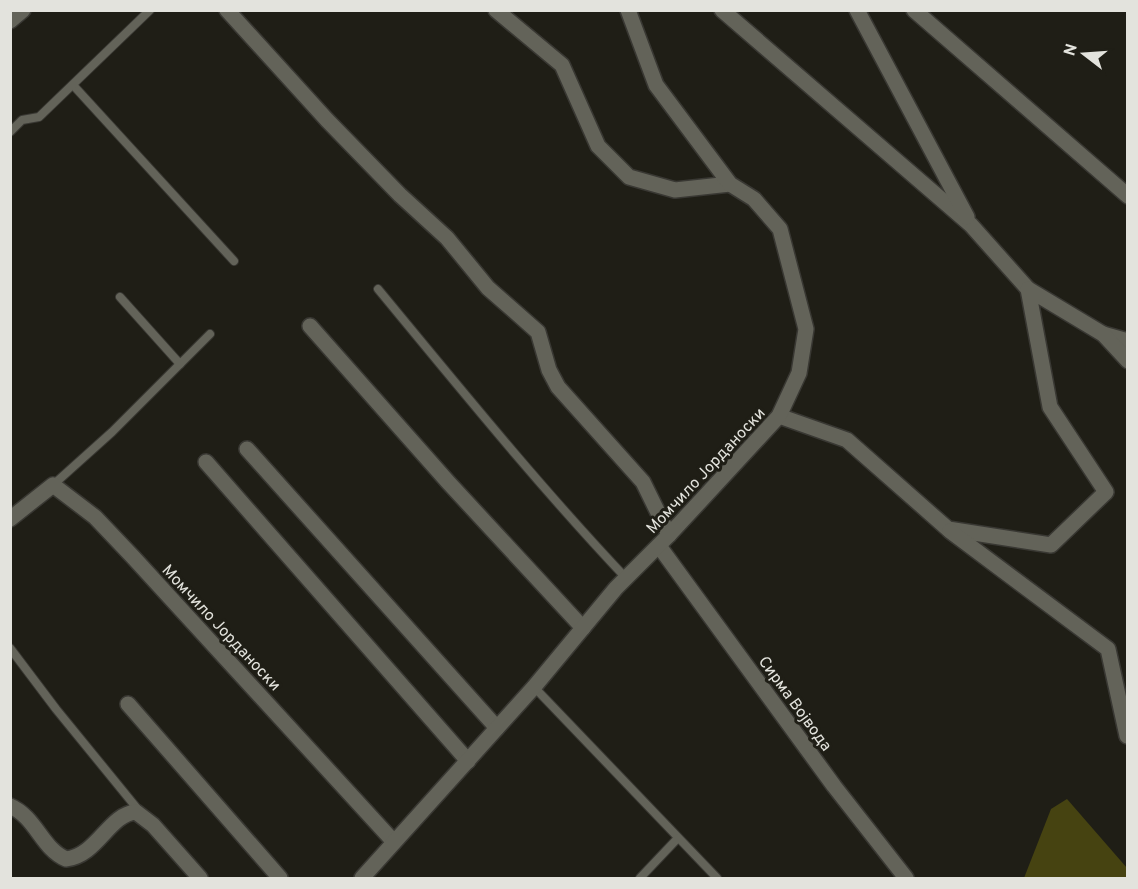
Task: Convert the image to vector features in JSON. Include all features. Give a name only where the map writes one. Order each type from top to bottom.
[{"type":"street","points":[[10,21],[23,10]]},
{"type":"street","name":"Сирма Војвода","points":[[227,10],[327,120],[400,195],[447,238],[488,288],[538,332],[549,370],[558,387],[643,482],[664,541],[834,786],[906,879]]},
{"type":"street","points":[[496,10],[562,65],[598,146],[629,177],[675,190],[730,184]]},
{"type":"street","name":"Момчило Јорданоски","points":[[362,879],[534,687],[626,578],[664,541],[779,416],[800,373],[806,329],[780,230],[754,199],[730,184],[656,85],[628,10]]},
{"type":"street","points":[[722,10],[971,225],[1028,289],[1103,334],[1128,341]]},
{"type":"street","points":[[856,10],[971,225]]},
{"type":"street","points":[[914,10],[1128,196]]},
{"type":"street","points":[[948,530],[1051,545],[1106,492],[1050,407],[1028,289]]},
{"type":"street","points":[[310,326],[448,482],[583,627]]},
{"type":"street","points":[[1103,334],[1128,361]]},
{"type":"street","points":[[779,416],[847,440],[948,530],[1108,649],[1127,736]]},
{"type":"street","points":[[247,449],[497,728]]},
{"type":"street","points":[[206,462],[468,760]]},
{"type":"street","points":[[10,519],[53,485]]},
{"type":"street","name":"Момчило Јорданоски","points":[[53,485],[95,517],[118,541],[394,842]]},
{"type":"street","points":[[128,704],[280,879]]},
{"type":"street","points":[[10,806],[27,816],[55,852],[66,859],[80,857],[129,813],[143,815],[200,879]]},
{"type":"lane","points":[[10,132],[22,120],[39,117],[150,10]]},
{"type":"lane","points":[[72,85],[234,261]]},
{"type":"lane","points":[[378,289],[484,418],[577,526],[626,578]]},
{"type":"lane","points":[[120,297],[180,364]]},
{"type":"lane","points":[[53,485],[112,432],[210,334]]},
{"type":"lane","points":[[10,648],[56,709],[143,815]]},
{"type":"lane","points":[[534,687],[717,879]]},
{"type":"lane","points":[[640,879],[677,839]]},
{"type":"shaded area","points":[[1067,799],[1127,868],[1127,878],[1024,878],[1051,809]]}]
